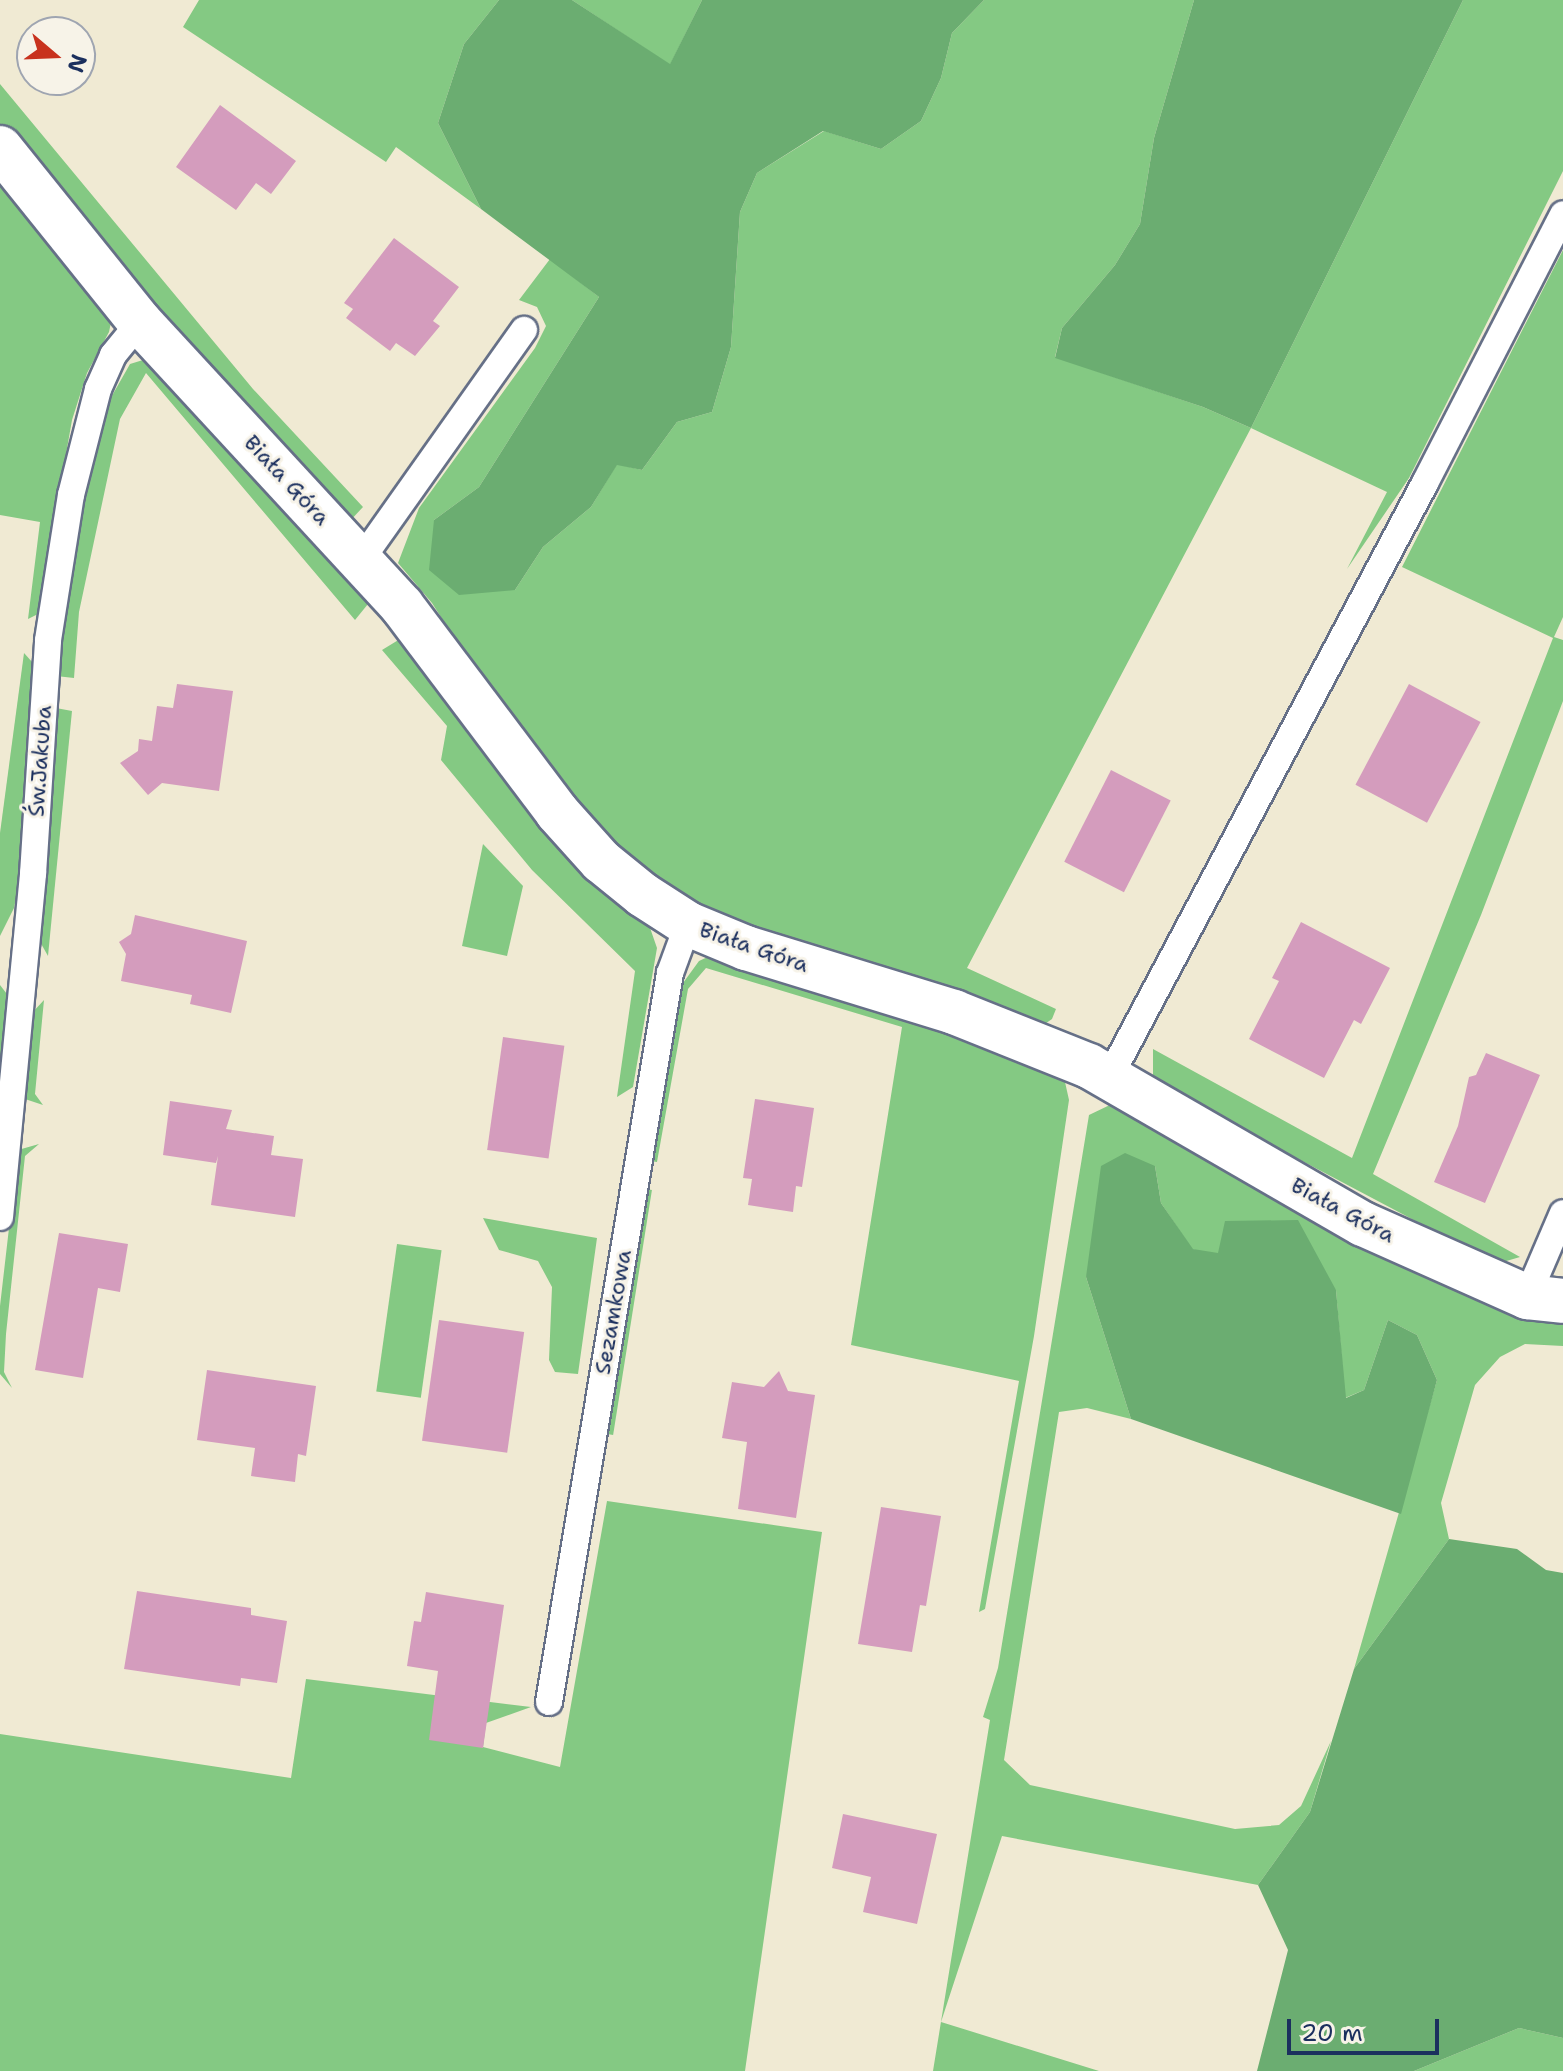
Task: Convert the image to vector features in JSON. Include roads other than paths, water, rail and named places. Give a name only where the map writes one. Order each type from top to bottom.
[{"type":"street","name":"Biała Góra","points":[[0,148],[140,322],[402,606],[557,812],[601,861],[643,895],[688,924],[746,948],[954,1012],[1064,1055],[1363,1224],[1545,1299]]},
{"type":"lane","points":[[1109,1078],[1425,483],[1563,214]]},
{"type":"lane","name":"Św.Jakuba","points":[[0,1217],[33,874],[50,625],[71,495],[98,389],[113,355],[140,322]]},
{"type":"lane","points":[[361,560],[524,330]]},
{"type":"lane","name":"Sezamkowa","points":[[549,1702],[670,973],[688,924]]},
{"type":"lane","points":[[1545,1299],[1563,1213]]}]
